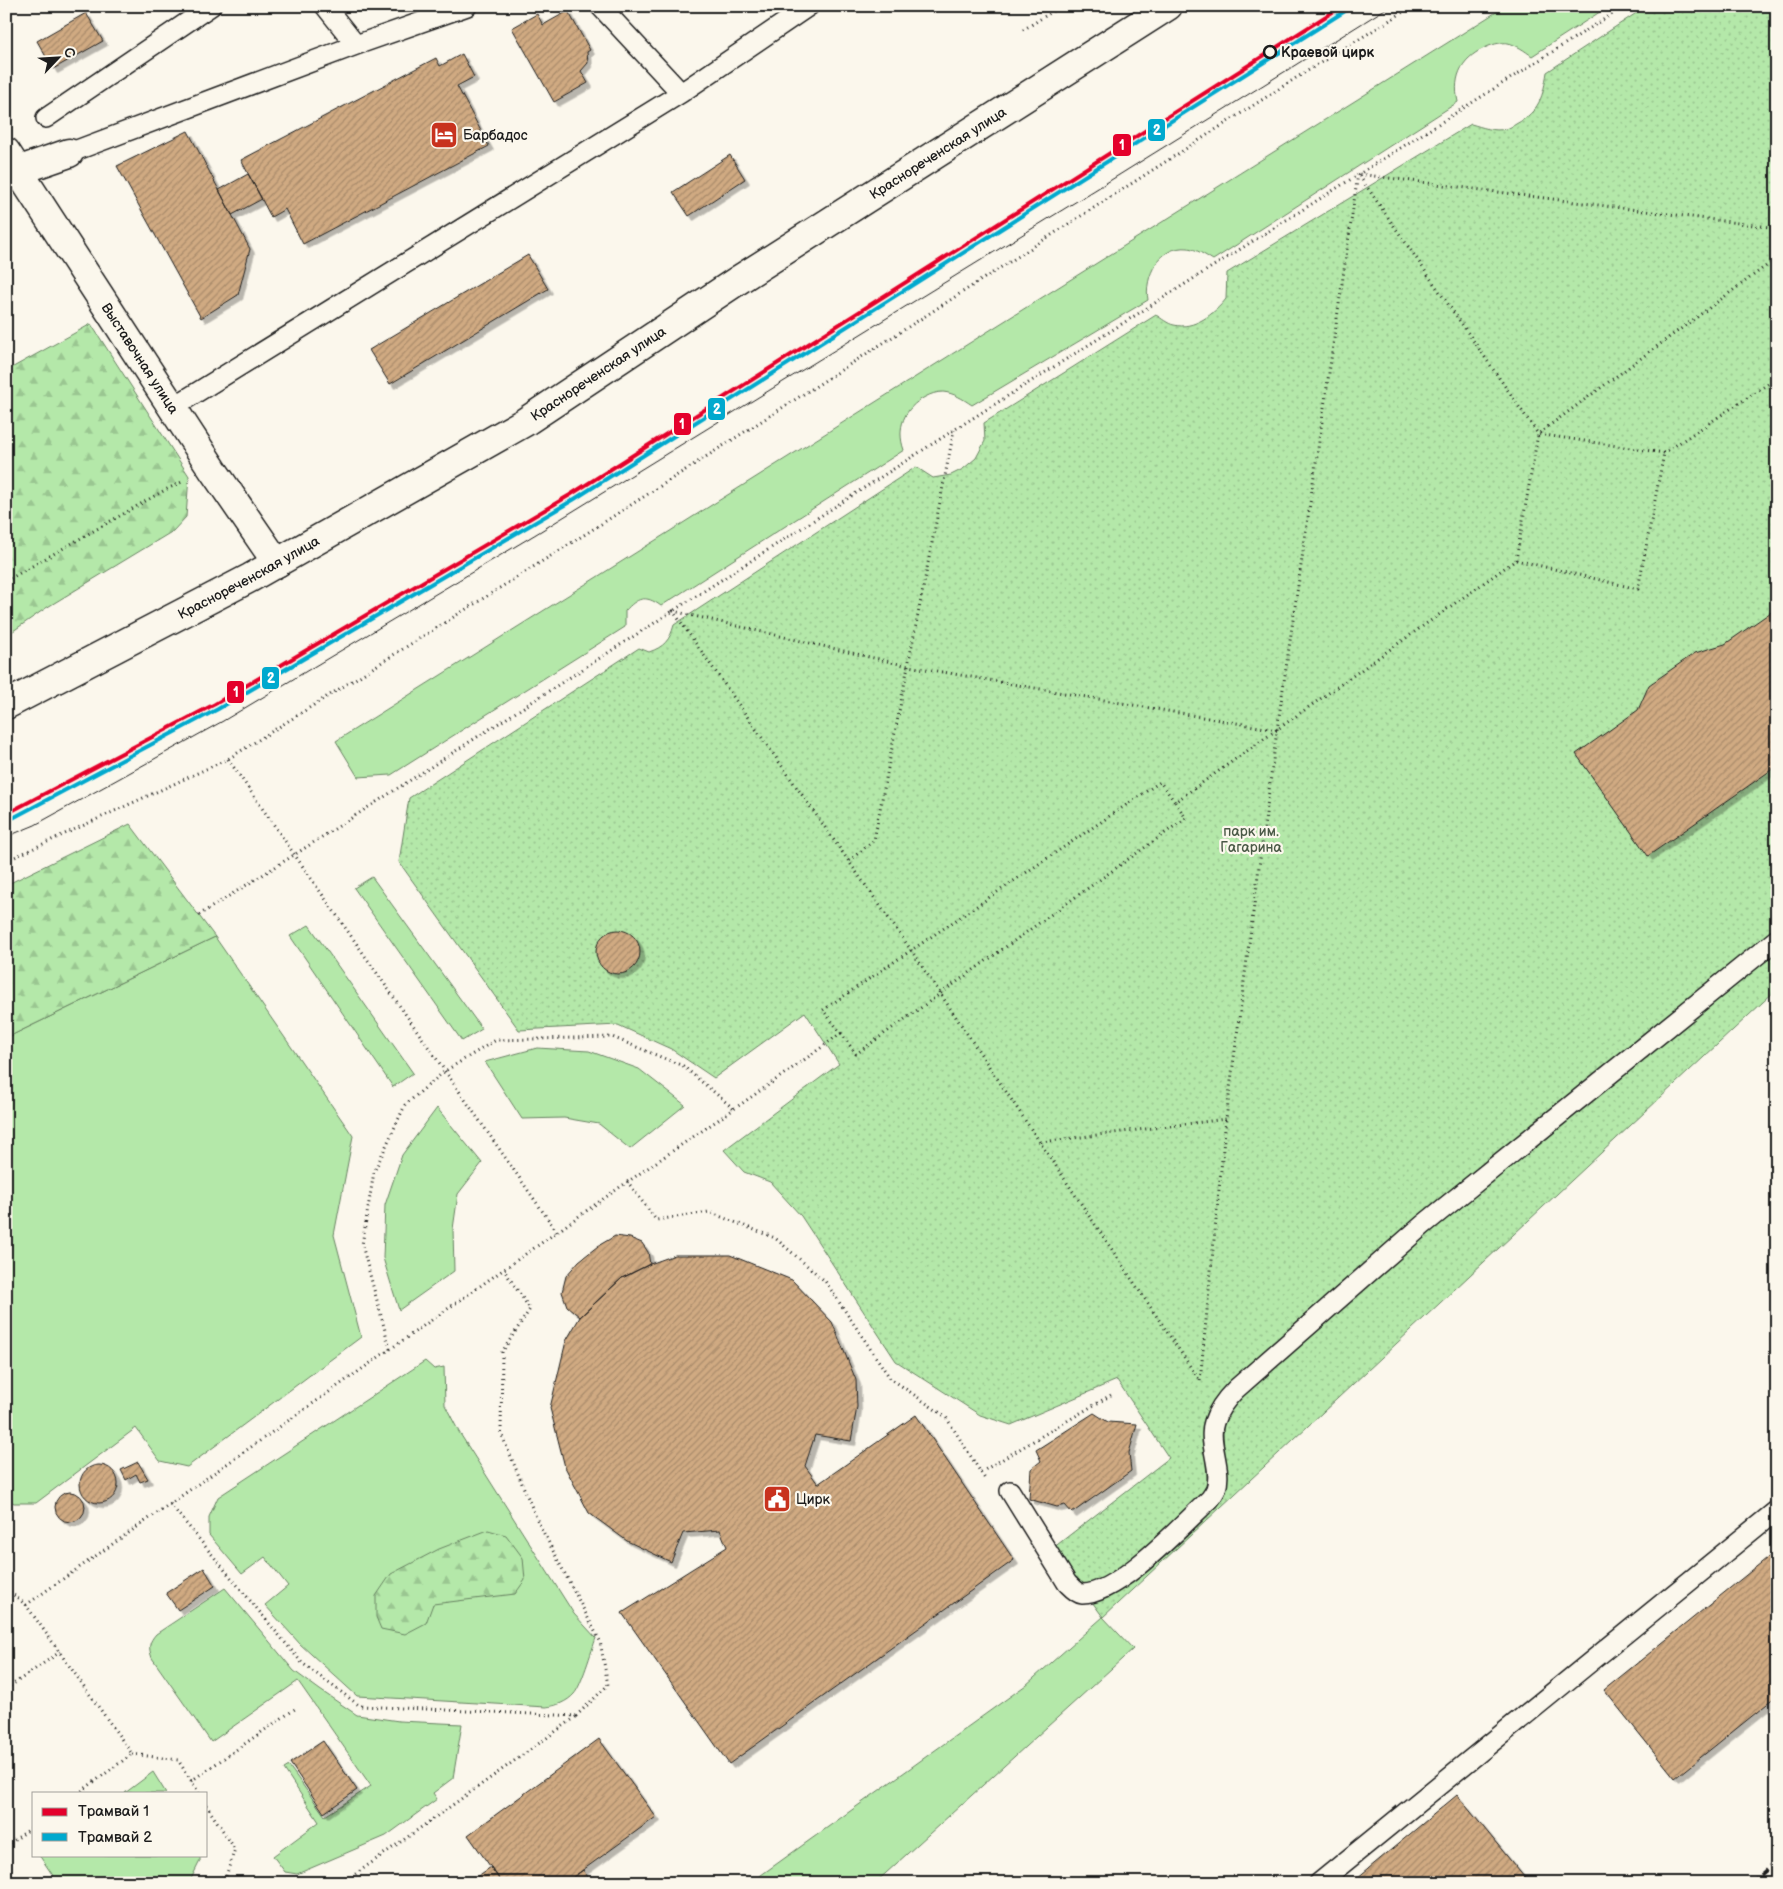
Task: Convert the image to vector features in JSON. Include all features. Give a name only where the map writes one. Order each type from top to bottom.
[{"type":"main road","name":"Краснореченская улица","points":[[6,705],[277,563],[525,422],[740,279],[1168,6]]},
{"type":"main road","points":[[10,166],[69,153]]},
{"type":"main road","name":"Выставочная улица","points":[[10,166],[277,563]]},
{"type":"lane","points":[[46,118],[211,6]]},
{"type":"lane","points":[[325,6],[356,45]]},
{"type":"lane","points":[[69,153],[356,45],[467,6]]},
{"type":"lane","points":[[600,6],[680,94]]},
{"type":"lane","points":[[183,401],[680,94],[809,6]]},
{"type":"lane","points":[[1010,1491],[1073,1590],[1081,1594],[1098,1590],[1111,1584],[1142,1563],[1210,1499],[1216,1489],[1217,1479],[1212,1432],[1213,1423],[1224,1400],[1423,1225],[1777,939]]},
{"type":"lane","points":[[1318,1883],[1777,1510]]},
{"type":"path","points":[[1023,30],[1061,6]]},
{"type":"path","points":[[6,861],[228,759],[586,534],[1296,78],[1412,6]]},
{"type":"path","points":[[199,915],[954,430],[1624,6]]},
{"type":"path","points":[[1358,174],[1777,228]]},
{"type":"path","points":[[1358,174],[1538,434],[1664,453],[1777,378]]},
{"type":"path","points":[[673,611],[911,950],[1200,1381],[1226,1119],[1277,730],[1358,174]]},
{"type":"path","points":[[1174,802],[1516,560],[1538,434],[1777,258]]},
{"type":"path","points":[[849,861],[874,840],[954,430]]},
{"type":"path","points":[[1516,560],[1638,589],[1664,453]]},
{"type":"path","points":[[6,581],[165,490],[213,470]]},
{"type":"path","points":[[673,611],[908,666],[1277,730]]},
{"type":"path","points":[[228,759],[557,1232]]},
{"type":"path","points":[[1160,782],[1174,802],[1186,818],[856,1054],[823,1010],[1057,854],[1160,782]]},
{"type":"path","points":[[26,1605],[504,1270],[627,1181],[734,1109],[841,1033]]},
{"type":"path","points":[[390,1349],[362,1245],[374,1172],[405,1105],[445,1071],[496,1040],[612,1037],[683,1066],[734,1109]]},
{"type":"path","points":[[1041,1142],[1226,1119]]},
{"type":"path","points":[[627,1181],[656,1220],[709,1212],[776,1238],[825,1281],[890,1378],[946,1417],[986,1480]]},
{"type":"path","points":[[343,1883],[576,1716],[608,1686],[600,1641],[538,1522],[501,1433],[502,1352],[530,1309],[504,1270]]},
{"type":"path","points":[[981,1472],[1111,1395]]},
{"type":"path","points":[[170,1504],[302,1663],[360,1706],[576,1716]]},
{"type":"path","points":[[6,1589],[26,1605],[132,1754]]},
{"type":"path","points":[[6,1689],[60,1652]]},
{"type":"path","points":[[191,1781],[295,1709]]},
{"type":"path","points":[[81,1792],[132,1754],[178,1760],[198,1792]]},
{"type":"path","points":[[208,1808],[234,1849],[224,1882]]},
{"type":"path","points":[[6,1846],[32,1827]]},
{"type":"green space","points":[[1506,6],[1609,6],[1532,56],[1508,43],[1496,44],[1480,50],[1466,61],[1458,75],[1458,102],[1213,260],[1188,248],[1178,248],[1169,252],[1156,264],[1151,273],[1147,291],[1148,300],[972,405],[958,397],[943,392],[925,397],[912,407],[904,419],[901,434],[904,450],[661,606],[646,599],[633,603],[625,611],[625,627],[391,775],[358,777],[336,741]]},
{"type":"green space","name":"парк им. Гагарина","points":[[1647,6],[1777,6],[1777,989],[1103,1617],[1053,1548],[1169,1458],[1117,1380],[1011,1425],[980,1415],[896,1361],[801,1216],[770,1182],[744,1172],[724,1150],[839,1064],[805,1012],[714,1078],[671,1049],[618,1025],[519,1030],[399,862],[409,798],[639,648],[649,652],[659,648],[671,635],[674,625],[916,467],[933,478],[951,475],[963,469],[976,458],[985,441],[984,423],[1156,315],[1169,323],[1181,326],[1203,320],[1226,299],[1227,273],[1471,124],[1497,130],[1510,128],[1530,114],[1539,102],[1547,72]]},
{"type":"green space","points":[[91,324],[189,476],[186,517],[173,531],[46,608],[6,636],[6,371]]},
{"type":"green space","points":[[130,824],[215,937],[6,1038],[6,885]]},
{"type":"green space","points":[[372,877],[482,1029],[462,1041],[354,888]]},
{"type":"green space","points":[[309,925],[413,1073],[393,1087],[290,936]]},
{"type":"green space","points":[[215,937],[353,1136],[334,1235],[361,1337],[187,1467],[160,1461],[136,1428],[36,1503],[14,1503],[6,1499],[6,1038]]},
{"type":"green space","points":[[537,1048],[589,1051],[639,1069],[685,1105],[630,1149],[599,1124],[564,1118],[522,1119],[485,1062]]},
{"type":"green space","points":[[437,1108],[482,1163],[458,1194],[453,1229],[454,1271],[399,1310],[383,1258],[385,1205],[402,1155]]},
{"type":"green space","points":[[425,1361],[434,1369],[444,1367],[445,1405],[459,1432],[574,1614],[596,1638],[577,1690],[571,1697],[554,1706],[357,1696],[300,1644],[265,1605],[288,1586],[265,1557],[242,1574],[209,1535],[209,1517],[218,1497]]},
{"type":"green space","points":[[488,1530],[506,1535],[523,1558],[525,1580],[515,1594],[433,1604],[426,1623],[405,1634],[381,1629],[376,1617],[376,1596],[391,1574],[439,1549]]},
{"type":"green space","points":[[225,1588],[294,1671],[357,1715],[399,1721],[462,1724],[453,1778],[433,1793],[437,1799],[386,1836],[297,1874],[285,1872],[273,1856],[319,1822],[284,1769],[289,1766],[325,1816],[371,1786],[298,1681],[211,1742],[152,1658],[150,1645],[156,1634]]},
{"type":"green space","points":[[1103,1617],[1133,1649],[875,1883],[750,1883],[1026,1685]]},
{"type":"green space","points":[[153,1772],[165,1792],[126,1792]]},
{"type":"green space","points":[[40,1856],[200,1856],[200,1861],[189,1883],[58,1883]]},
{"type":"building","points":[[568,11],[590,50],[587,52],[588,63],[581,71],[588,83],[554,102],[512,28],[537,14],[543,25]]},
{"type":"building","points":[[86,13],[103,41],[53,69],[37,41]]},
{"type":"building","points":[[462,54],[474,77],[457,86],[489,146],[303,244],[285,209],[271,217],[241,160],[436,58],[440,66]]},
{"type":"building","points":[[188,131],[250,249],[238,295],[201,318],[117,166]]},
{"type":"building","points":[[730,155],[745,179],[689,216],[673,192]]},
{"type":"building","points":[[248,174],[262,199],[232,215],[219,190]]},
{"type":"building","points":[[528,255],[548,289],[390,384],[369,350]]},
{"type":"building","points":[[1777,608],[1777,766],[1648,856],[1576,754],[1638,710],[1649,685],[1695,653],[1725,644]]},
{"type":"building","points":[[622,930],[634,936],[639,943],[639,961],[634,968],[627,973],[614,974],[606,971],[599,964],[596,948],[599,940],[606,933]]},
{"type":"building","points":[[615,1236],[630,1238],[642,1243],[648,1252],[650,1264],[622,1278],[580,1317],[567,1306],[562,1292],[566,1276],[579,1261]]},
{"type":"building","name":"Цирк","points":[[675,1255],[730,1255],[792,1280],[832,1322],[856,1380],[857,1407],[851,1441],[815,1435],[805,1466],[818,1484],[916,1415],[1014,1560],[729,1764],[622,1613],[727,1547],[720,1530],[683,1533],[671,1562],[627,1541],[589,1513],[565,1467],[550,1408],[566,1341],[580,1317],[622,1278],[650,1264]]},
{"type":"building","points":[[1094,1413],[1108,1422],[1137,1424],[1129,1453],[1131,1471],[1072,1513],[1065,1505],[1057,1507],[1029,1499],[1031,1469],[1041,1461],[1036,1450]]},
{"type":"building","points":[[138,1462],[148,1479],[140,1482],[136,1474],[126,1480],[121,1470]]},
{"type":"building","points":[[99,1465],[113,1470],[118,1484],[113,1498],[99,1503],[85,1498],[80,1484],[85,1470]]},
{"type":"building","points":[[70,1492],[81,1496],[85,1507],[81,1518],[70,1522],[59,1518],[55,1507],[59,1496]]},
{"type":"building","points":[[1777,1550],[1777,1696],[1675,1778],[1604,1690]]},
{"type":"building","points":[[204,1568],[215,1586],[178,1610],[166,1593]]},
{"type":"building","points":[[599,1739],[656,1817],[565,1883],[502,1883],[468,1835]]},
{"type":"building","points":[[323,1741],[357,1790],[324,1813],[290,1763]]},
{"type":"building","points":[[1457,1795],[1529,1883],[1351,1883]]},
{"type":"building","points":[[491,1867],[502,1883],[468,1883]]},
{"type":"building","points":[[583,1870],[592,1883],[565,1883]]},
{"type":"tram line","name":"1","points":[[6,814],[215,704],[570,495],[1342,6]]},
{"type":"tram line","points":[[6,837],[35,825],[223,721],[536,534],[1390,6]]},
{"type":"tram line","name":"2","points":[[9,820],[218,709],[573,500],[1345,11]]},
{"type":"railway","points":[[1751,1883],[1777,1861]]},
{"type":"place","name":"Краевой цирк","points":[[1270,52]]},
{"type":"place","name":"Барбадос","points":[[444,135]]},
{"type":"place","name":"Цирк","points":[[777,1499]]}]
